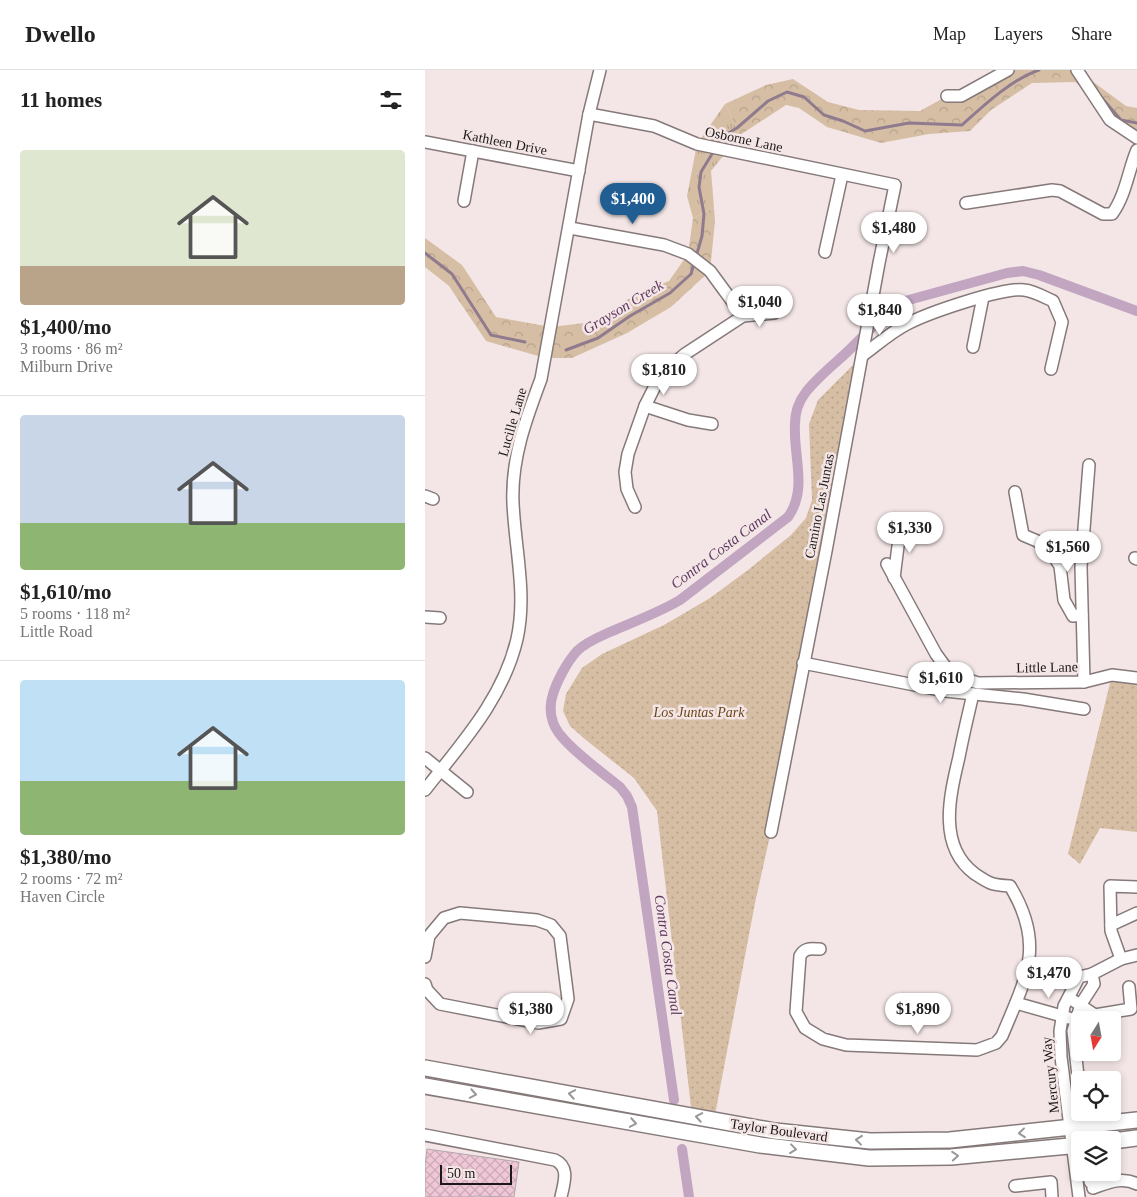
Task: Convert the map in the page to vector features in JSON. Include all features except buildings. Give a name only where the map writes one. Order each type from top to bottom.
[{"type":"main road","name":"Taylor Boulevard","points":[[425,1068],[775,1132],[870,1141],[950,1140],[1137,1120]]},
{"type":"main road","name":"Taylor Boulevard","points":[[425,1086],[760,1145],[869,1158],[951,1157],[1071,1145]]},
{"type":"main road","points":[[1121,1140],[1135,1138]]},
{"type":"main road","points":[[1121,1146],[1135,1138]]},
{"type":"street","name":"Lucille Lane","points":[[425,790],[485,712],[504,678],[517,639],[522,594],[513,502],[516,458],[525,420],[541,378],[589,114],[600,70]]},
{"type":"street","points":[[947,96],[961,96],[1009,70]]},
{"type":"street","points":[[1077,70],[1110,120],[1137,138]]},
{"type":"street","name":"Osborne Lane","points":[[589,114],[654,126],[697,144],[895,185]]},
{"type":"street","name":"Kathleen Drive","points":[[425,142],[579,172]]},
{"type":"street","points":[[966,203],[1052,190],[1060,191],[1103,214],[1112,214],[1122,196],[1137,150]]},
{"type":"street","points":[[464,201],[473,151]]},
{"type":"street","points":[[825,252],[842,175]]},
{"type":"street","name":"Camino Las Juntas","points":[[771,832],[784,773],[803,663],[895,185]]},
{"type":"street","points":[[569,228],[664,245],[688,254],[710,271],[743,316]]},
{"type":"street","points":[[864,351],[906,324],[983,297],[1010,290],[1025,290],[1053,301],[1062,322],[1051,369]]},
{"type":"street","points":[[973,347],[983,297]]},
{"type":"street","points":[[635,507],[627,489],[625,472],[645,406],[655,384],[665,371],[692,349],[743,316],[774,313]]},
{"type":"street","points":[[645,406],[688,420],[712,424]]},
{"type":"street","points":[[1084,682],[1081,567],[1089,465]]},
{"type":"street","points":[[1015,492],[1023,535],[1037,541],[1051,552],[1060,566],[1064,600],[1073,616],[1082,614]]},
{"type":"street","points":[[894,578],[899,538],[906,525]]},
{"type":"street","points":[[887,564],[894,578]]},
{"type":"street","name":"Little Lane","points":[[894,578],[936,654],[947,669],[959,677],[977,683],[1084,682],[1112,675],[1137,678]]},
{"type":"street","points":[[425,617],[440,618]]},
{"type":"street","points":[[803,663],[945,691],[1023,699],[1084,709]]},
{"type":"street","points":[[820,949],[807,949],[800,956],[796,1012],[805,1028],[823,1039],[845,1045],[977,1050],[996,1043],[1002,1036],[1028,969],[1030,950],[1028,924],[1010,886],[992,885],[967,868],[959,856],[951,832],[949,800],[973,694]]},
{"type":"street","points":[[425,758],[467,792]]},
{"type":"street","points":[[1121,959],[1111,931],[1110,886],[1137,887]]},
{"type":"street","points":[[425,957],[429,936],[444,918],[460,913],[537,920],[551,925],[560,936],[568,999],[561,1019],[539,1023],[440,1004],[427,990],[425,984]]},
{"type":"street","points":[[1111,925],[1137,913]]},
{"type":"street","name":"Mercury Way","points":[[1081,1127],[1061,1057],[1060,1031],[1064,1006],[1079,977],[1092,974],[1121,959],[1137,955]]},
{"type":"street","name":"Mercury Way","points":[[1079,1011],[1081,1004],[1094,984],[1092,974]]},
{"type":"street","points":[[1069,997],[1095,1015],[1131,1009],[1129,987]]},
{"type":"street","points":[[1016,1003],[1071,1018]]},
{"type":"street","points":[[425,1135],[561,1162],[565,1171],[561,1197]]},
{"type":"street","points":[[1093,1182],[1122,1179],[1137,1184]]},
{"type":"street","name":"Mercury Way","points":[[1078,1181],[1079,1197]]},
{"type":"street","points":[[1015,1186],[1051,1182],[1053,1197]]},
{"type":"green space","points":[[1008,70],[1077,70],[1126,106],[1137,108],[1137,129],[1121,128],[1098,99],[1075,82],[1032,83],[991,110],[970,131],[929,134],[881,143],[827,127],[799,108],[786,105],[740,135],[725,104],[766,85],[793,79],[828,102],[859,110],[920,111],[947,96]]},
{"type":"green space","points":[[725,104],[740,135],[711,171],[714,208],[693,218],[687,196],[697,144]]},
{"type":"green space","points":[[714,208],[715,221],[710,271],[671,307],[627,333],[572,358],[545,358],[486,341],[449,286],[425,267],[425,238],[462,265],[496,317],[551,327],[593,322],[638,293],[669,281],[688,254],[693,218]]},
{"type":"green space","name":"Los Juntas Park","points":[[863,355],[784,773],[755,903],[714,1120],[692,1116],[657,811],[634,778],[570,726],[563,711],[566,694],[582,668],[602,654],[664,625],[710,598],[791,535],[806,518],[812,500],[809,424],[818,400]]},
{"type":"green space","points":[[1112,675],[1137,678],[1137,832],[1100,828],[1080,864],[1068,854]]},
{"type":"waterway","name":"Grayson Creek","points":[[696,257],[702,236],[704,214],[699,187],[701,172],[723,136],[737,128],[768,101],[787,92],[804,97],[824,115],[865,131],[909,123],[962,125],[1008,86],[1039,70]]},
{"type":"waterway","name":"Grayson Creek","points":[[1101,97],[1121,120],[1137,123]]},
{"type":"waterway","name":"Grayson Creek","points":[[425,253],[452,274],[491,335],[525,342]]},
{"type":"waterway","name":"Grayson Creek","points":[[566,350],[598,338],[630,316],[670,293],[691,274],[694,263]]},
{"type":"waterway","name":"Contra Costa Canal","points":[[674,1100],[632,807],[620,787],[575,750],[555,727],[551,717],[553,694],[566,666],[573,655],[588,642],[680,600],[788,517],[797,495],[798,472],[795,424],[801,399],[815,382],[873,326],[905,301],[1007,273],[1023,271],[1039,275],[1137,311]]},
{"type":"waterway","name":"Contra Costa Canal","points":[[682,1149],[689,1197]]}]
